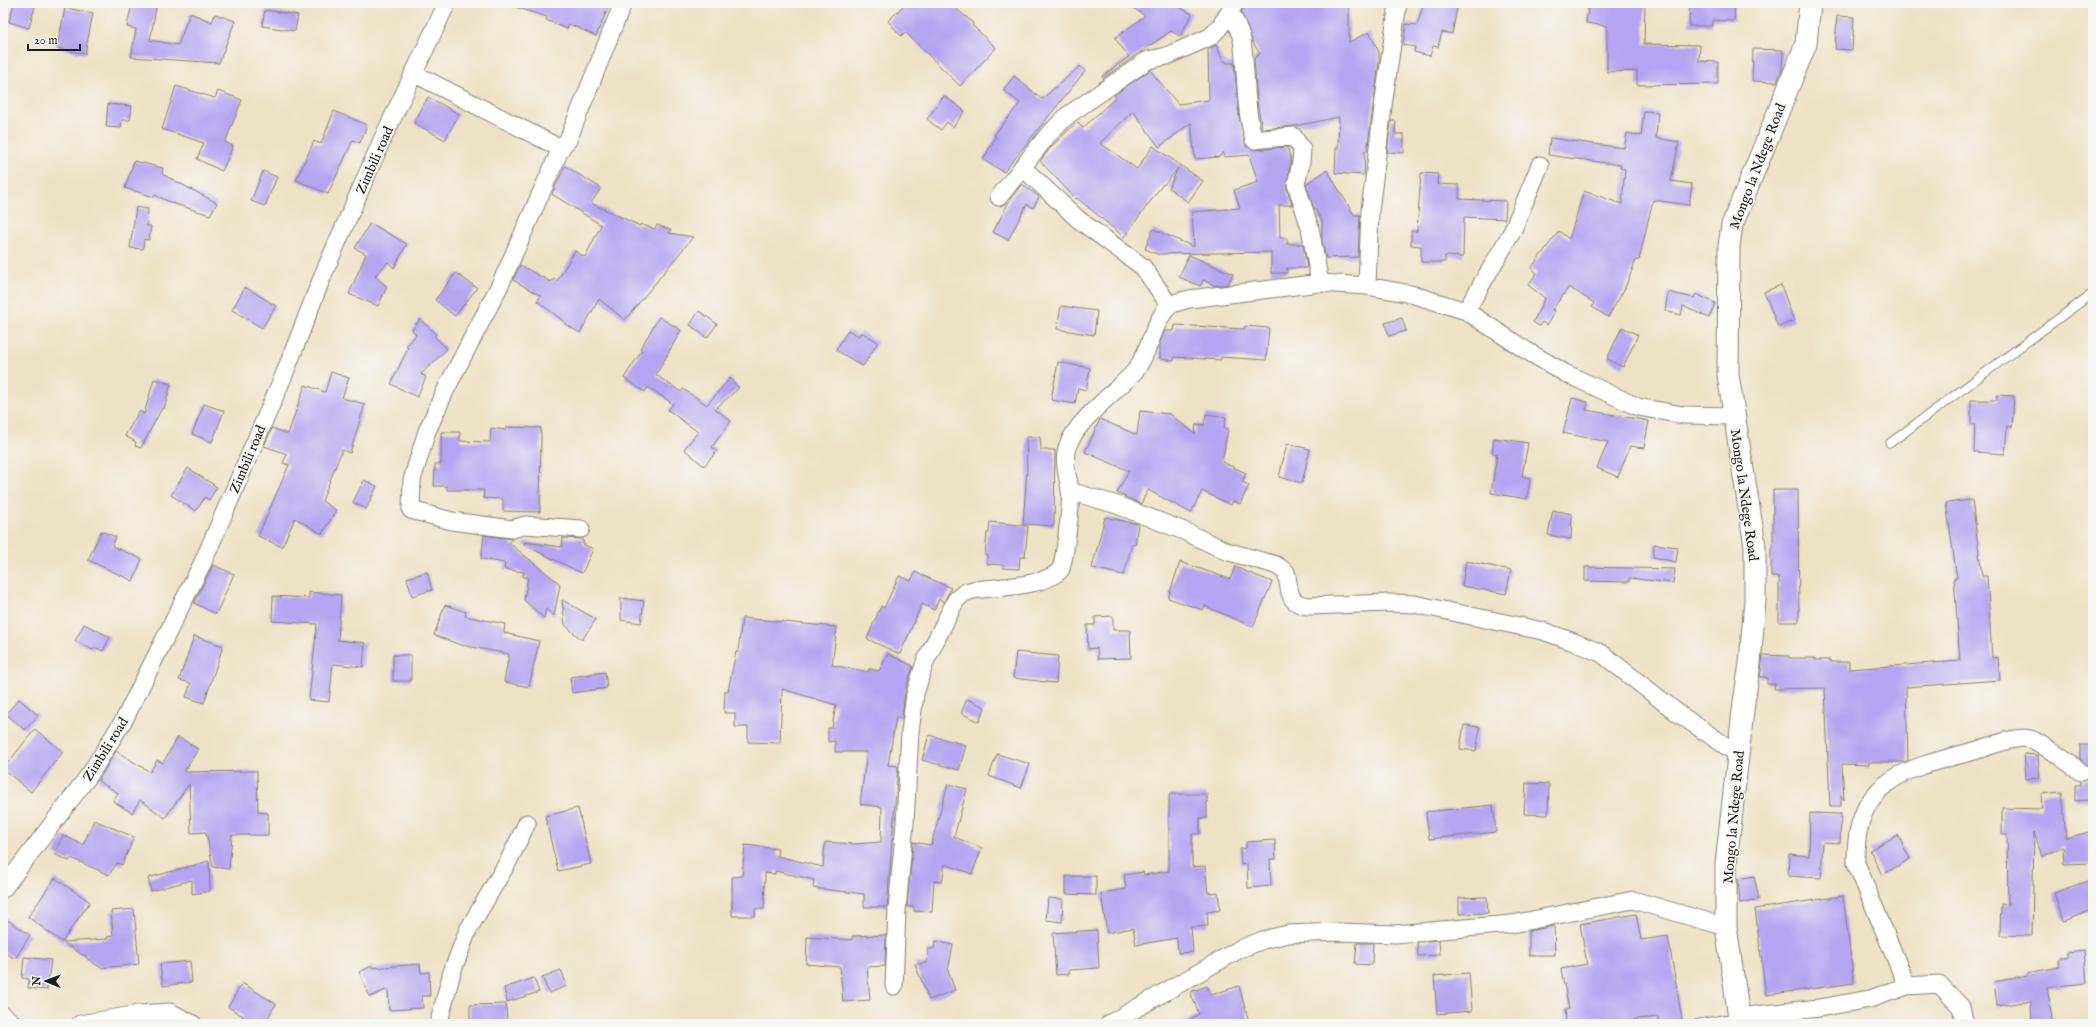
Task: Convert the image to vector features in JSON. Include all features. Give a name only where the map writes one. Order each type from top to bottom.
[{"type":"street","name":"Zimbili road","points":[[3,889],[90,774],[125,718],[207,555],[284,375],[323,275],[413,73],[447,3]]},
{"type":"street","points":[[581,529],[526,525],[512,528],[452,521],[410,510],[412,480],[427,431],[450,380],[500,285],[562,146],[568,140],[623,3]]},
{"type":"street","points":[[1367,286],[1370,211],[1384,98],[1398,3]]},
{"type":"street","name":"Mongo la Ndege Road","points":[[1739,1021],[1726,927],[1726,864],[1744,702],[1750,664],[1755,600],[1755,546],[1745,495],[1735,416],[1728,376],[1729,246],[1732,225],[1806,44],[1810,3]]},
{"type":"street","points":[[1233,7],[1242,38],[1245,94],[1250,127],[1254,140],[1293,136],[1302,149],[1301,163],[1296,184],[1310,228],[1320,283]]},
{"type":"street","points":[[999,197],[1047,136],[1068,115],[1148,60],[1167,56],[1210,37],[1220,28],[1233,7]]},
{"type":"street","points":[[413,73],[554,145],[562,146]]},
{"type":"street","points":[[1466,311],[1512,232],[1540,165]]},
{"type":"street","points":[[1022,167],[1079,220],[1144,267],[1170,306]]},
{"type":"street","points":[[894,986],[897,910],[905,823],[910,732],[915,694],[926,662],[956,600],[964,593],[973,590],[1037,581],[1056,576],[1061,569],[1070,491],[1066,474],[1067,446],[1074,434],[1104,400],[1135,371],[1147,353],[1160,321],[1170,306],[1189,299],[1320,283],[1367,286],[1412,294],[1466,311],[1527,351],[1565,373],[1638,407],[1682,415],[1735,416]]},
{"type":"street","points":[[1070,491],[1132,511],[1184,531],[1226,551],[1276,565],[1286,572],[1291,598],[1298,605],[1308,606],[1390,603],[1414,604],[1544,631],[1571,641],[1601,654],[1679,714],[1739,755]]},
{"type":"street","points":[[1907,986],[1856,863],[1855,842],[1860,819],[1876,792],[1887,782],[1932,762],[2009,740],[2030,739],[2082,772]]},
{"type":"street","points":[[441,1024],[440,1018],[452,972],[468,930],[509,860],[527,823]]},
{"type":"street","points":[[1109,1024],[1240,949],[1263,940],[1288,934],[1339,932],[1394,934],[1512,924],[1633,900],[1726,927]]},
{"type":"street","points":[[1739,1021],[1870,999],[1907,986],[1939,984],[1961,1007],[1965,1024]]},
{"type":"street","points":[[80,1024],[139,1014],[170,1012],[193,1024]]},
{"type":"street","points":[[3,1015],[14,1024]]},
{"type":"lane","points":[[1890,443],[2093,293]]},
{"type":"lane","points":[[1697,1024],[1739,1021]]},
{"type":"building","points":[[14,3],[36,3],[29,28],[9,22]]},
{"type":"building","points":[[132,3],[157,3],[150,40],[178,45],[190,13],[212,22],[215,14],[235,21],[219,63],[131,57],[136,29],[127,27]]},
{"type":"building","points":[[513,3],[610,3],[596,36],[569,24],[567,29],[546,20],[547,17],[512,6]]},
{"type":"building","points":[[906,3],[950,3],[973,23],[972,25],[996,48],[960,86],[905,32],[901,36],[888,21]]},
{"type":"building","points":[[1126,3],[1172,3],[1192,14],[1180,36],[1171,31],[1103,78],[1102,76],[1129,57],[1115,38],[1145,16]]},
{"type":"building","points":[[1247,3],[1349,3],[1349,42],[1369,32],[1379,52],[1379,63],[1367,151],[1365,151],[1364,175],[1335,173],[1336,148],[1338,148],[1339,117],[1295,126],[1262,129],[1257,102],[1254,58],[1260,54],[1252,41],[1241,12]]},
{"type":"building","points":[[1424,3],[1458,3],[1452,34],[1442,32],[1438,47],[1433,46],[1430,56],[1414,52],[1415,47],[1403,45],[1406,24],[1417,25]]},
{"type":"building","points":[[1589,3],[1645,3],[1644,44],[1700,45],[1699,61],[1718,62],[1718,84],[1637,85],[1637,71],[1607,72],[1607,26],[1586,23]]},
{"type":"building","points":[[1690,3],[1735,3],[1734,21],[1712,20],[1712,26],[1689,26]]},
{"type":"building","points":[[65,8],[93,13],[85,54],[57,48]]},
{"type":"building","points":[[265,10],[298,15],[295,31],[262,26]]},
{"type":"building","points":[[1837,16],[1854,17],[1852,50],[1835,49]]},
{"type":"building","points":[[1216,45],[1223,61],[1226,61],[1226,63],[1234,63],[1239,116],[1246,146],[1255,150],[1287,147],[1291,159],[1286,187],[1292,205],[1279,205],[1280,238],[1287,238],[1287,244],[1303,244],[1307,268],[1287,268],[1287,273],[1271,273],[1271,252],[1157,254],[1145,249],[1153,229],[1194,247],[1192,212],[1240,208],[1234,190],[1258,182],[1249,155],[1225,157],[1223,152],[1219,157],[1195,159],[1191,123],[1159,147],[1133,111],[1100,143],[1137,169],[1153,146],[1203,181],[1188,202],[1169,188],[1178,168],[1164,185],[1163,184],[1124,237],[1077,198],[1076,199],[1040,161],[1052,146],[1077,122],[1083,128],[1116,97],[1114,95],[1150,70],[1178,104],[1209,100],[1208,49]]},
{"type":"building","points":[[1753,49],[1783,50],[1782,70],[1777,82],[1752,81]]},
{"type":"building","points":[[1080,66],[1085,71],[1004,172],[983,160],[996,136],[994,135],[1020,103],[1003,90],[1014,76],[1042,99]]},
{"type":"building","points":[[176,86],[215,98],[218,91],[242,100],[225,142],[233,146],[222,171],[197,159],[204,143],[162,129]]},
{"type":"building","points":[[944,96],[965,111],[953,127],[947,122],[941,130],[927,119]]},
{"type":"building","points":[[428,97],[459,114],[445,140],[414,123]]},
{"type":"building","points":[[108,104],[132,106],[130,120],[122,120],[121,128],[106,127]]},
{"type":"building","points":[[334,111],[367,125],[360,143],[353,140],[328,194],[296,180],[314,141],[321,144]]},
{"type":"building","points":[[1644,111],[1658,112],[1656,138],[1679,142],[1671,181],[1692,184],[1689,205],[1653,200],[1639,260],[1636,260],[1625,288],[1608,317],[1592,307],[1594,303],[1569,287],[1552,310],[1555,311],[1547,325],[1542,322],[1539,326],[1533,322],[1545,298],[1528,285],[1537,273],[1531,268],[1559,231],[1569,239],[1584,191],[1622,204],[1625,169],[1620,168],[1621,165],[1548,155],[1550,138],[1624,148],[1627,133],[1641,136]]},
{"type":"building","points":[[1391,121],[1396,121],[1395,134],[1404,134],[1404,153],[1387,152]]},
{"type":"building","points":[[134,161],[163,168],[162,174],[217,203],[210,215],[172,203],[155,195],[154,197],[125,188]]},
{"type":"building","points":[[565,166],[601,188],[591,203],[640,226],[640,224],[655,229],[657,225],[671,230],[669,233],[693,237],[625,320],[599,299],[580,333],[565,324],[566,323],[537,301],[541,296],[513,280],[520,265],[551,282],[554,279],[557,281],[575,251],[585,257],[601,225],[552,194]]},
{"type":"building","points":[[1327,170],[1354,215],[1360,215],[1358,257],[1326,258],[1322,240],[1322,221],[1313,206],[1306,184]]},
{"type":"building","points":[[263,171],[277,177],[265,206],[251,201]]},
{"type":"building","points":[[1421,173],[1438,174],[1437,184],[1459,185],[1459,199],[1506,201],[1505,219],[1464,217],[1463,257],[1445,256],[1445,262],[1421,262],[1421,246],[1411,245],[1411,231],[1417,231]]},
{"type":"building","points":[[1022,184],[1039,197],[1033,208],[1027,204],[1008,240],[993,232],[1011,198]]},
{"type":"building","points":[[136,207],[148,209],[147,226],[151,226],[149,240],[144,239],[143,249],[130,248]]},
{"type":"building","points":[[370,223],[407,244],[394,268],[388,262],[375,276],[387,287],[378,306],[349,294],[366,254],[355,248]]},
{"type":"building","points":[[1189,255],[1233,274],[1228,284],[1216,286],[1203,280],[1200,286],[1179,277]]},
{"type":"building","points":[[456,273],[477,288],[455,316],[435,300]]},
{"type":"building","points":[[1781,285],[1794,321],[1778,327],[1764,292]]},
{"type":"building","points":[[245,287],[276,306],[262,328],[232,310]]},
{"type":"building","points":[[1668,292],[1694,298],[1696,294],[1715,303],[1709,318],[1683,306],[1681,315],[1665,311]]},
{"type":"building","points":[[1061,306],[1097,311],[1094,335],[1057,329]]},
{"type":"building","points":[[699,311],[717,324],[707,338],[690,325]]},
{"type":"building","points":[[659,317],[681,330],[656,375],[681,392],[683,389],[707,405],[730,378],[739,388],[715,409],[731,421],[712,447],[717,451],[704,466],[684,449],[698,432],[668,410],[673,404],[648,387],[645,392],[624,378],[642,350],[640,349]]},
{"type":"building","points":[[1402,318],[1406,331],[1389,336],[1385,323]]},
{"type":"building","points":[[420,319],[436,334],[434,336],[447,349],[421,374],[426,377],[417,397],[391,384],[408,348],[406,346],[416,335],[412,330]]},
{"type":"building","points":[[1175,325],[1244,329],[1245,326],[1269,328],[1266,360],[1221,357],[1221,360],[1174,357],[1174,361],[1160,359],[1160,342],[1165,331],[1174,331]]},
{"type":"building","points":[[1622,327],[1638,335],[1623,367],[1607,359]]},
{"type":"building","points":[[848,330],[859,336],[861,332],[878,342],[863,366],[836,350]]},
{"type":"building","points":[[1058,362],[1090,368],[1086,390],[1078,388],[1075,404],[1051,400]]},
{"type":"building","points":[[331,372],[349,378],[342,398],[365,404],[350,453],[342,450],[322,501],[336,510],[322,534],[295,518],[282,547],[258,536],[289,465],[283,463],[287,454],[264,446],[272,428],[288,434],[305,385],[325,392]]},
{"type":"building","points":[[154,379],[171,384],[164,409],[162,408],[141,448],[135,446],[136,442],[125,436],[139,411],[144,414]]},
{"type":"building","points":[[1997,395],[2014,396],[2012,427],[2007,426],[2005,454],[1974,452],[1975,424],[1971,424],[1971,400],[1997,400]]},
{"type":"building","points":[[1572,398],[1588,402],[1586,410],[1649,421],[1644,448],[1630,446],[1618,477],[1597,468],[1608,442],[1563,433]]},
{"type":"building","points":[[204,404],[224,411],[212,442],[192,434]]},
{"type":"building","points":[[1140,411],[1170,414],[1195,434],[1196,424],[1204,425],[1206,414],[1226,417],[1224,428],[1228,429],[1222,462],[1246,473],[1242,482],[1249,485],[1240,504],[1233,501],[1231,505],[1202,491],[1191,513],[1148,490],[1141,504],[1117,493],[1129,471],[1085,452],[1100,419],[1137,435]]},
{"type":"building","points":[[506,427],[541,428],[540,512],[503,511],[503,499],[483,498],[484,490],[447,490],[447,486],[434,486],[435,464],[441,464],[441,432],[460,432],[460,441],[490,442],[491,428],[506,430]]},
{"type":"building","points":[[1026,437],[1040,437],[1041,450],[1055,450],[1054,526],[1023,524],[1027,469]]},
{"type":"building","points":[[1494,438],[1528,443],[1522,476],[1530,478],[1527,499],[1491,493],[1497,454],[1492,453]]},
{"type":"building","points":[[1287,444],[1310,449],[1302,483],[1279,477]]},
{"type":"building","points":[[188,468],[217,487],[209,500],[205,497],[196,511],[171,495]]},
{"type":"building","points":[[364,480],[377,486],[366,509],[353,502]]},
{"type":"building","points":[[1773,490],[1798,490],[1799,622],[1779,622],[1779,577],[1771,577],[1771,548],[1773,548]]},
{"type":"building","points":[[1972,500],[1982,576],[1987,576],[1992,658],[1998,657],[2000,680],[1906,687],[1908,761],[1869,762],[1869,765],[1842,764],[1844,800],[1841,795],[1841,806],[1830,806],[1825,688],[1774,689],[1775,684],[1767,684],[1767,677],[1760,677],[1763,655],[1789,656],[1789,658],[1815,658],[1815,660],[1830,660],[1831,662],[1849,662],[1849,669],[1960,661],[1954,578],[1957,578],[1946,503]]},
{"type":"building","points":[[1553,510],[1572,514],[1571,539],[1548,535]]},
{"type":"building","points":[[1105,517],[1138,524],[1135,545],[1132,544],[1124,575],[1092,568]]},
{"type":"building","points":[[990,522],[1028,526],[1025,557],[1020,557],[1019,569],[1003,568],[1004,565],[987,564],[987,555],[985,555],[987,533],[989,533]]},
{"type":"building","points":[[101,531],[116,537],[112,546],[142,559],[133,581],[88,560]]},
{"type":"building","points":[[484,535],[512,539],[509,543],[560,584],[554,616],[546,609],[544,618],[524,600],[528,577],[523,577],[524,572],[504,569],[505,563],[481,559]]},
{"type":"building","points":[[563,538],[583,539],[583,544],[593,549],[582,573],[524,545],[525,542],[562,547]]},
{"type":"building","points":[[1654,544],[1678,547],[1676,562],[1653,557]]},
{"type":"building","points":[[1466,561],[1511,570],[1506,594],[1462,586]]},
{"type":"building","points":[[1180,562],[1230,579],[1235,567],[1272,582],[1253,627],[1205,606],[1203,610],[1168,598]]},
{"type":"building","points":[[213,565],[234,574],[216,614],[194,603]]},
{"type":"building","points":[[1585,567],[1675,569],[1673,583],[1629,578],[1629,582],[1585,581]]},
{"type":"building","points":[[427,572],[432,590],[412,596],[407,578]]},
{"type":"building","points":[[915,572],[951,588],[944,602],[939,599],[934,610],[922,604],[900,654],[867,639],[881,606],[884,608],[899,576],[911,581]]},
{"type":"building","points":[[309,592],[341,595],[338,640],[365,643],[363,667],[333,664],[329,702],[309,700],[317,624],[272,621],[273,596],[309,598]]},
{"type":"building","points":[[621,598],[644,601],[641,623],[621,620]]},
{"type":"building","points":[[562,600],[596,619],[582,640],[565,625]]},
{"type":"building","points":[[445,605],[466,612],[465,616],[505,624],[504,633],[539,641],[529,687],[504,682],[509,654],[461,645],[434,635]]},
{"type":"building","points":[[1113,616],[1113,630],[1130,630],[1131,658],[1098,659],[1097,648],[1088,649],[1087,625],[1095,625],[1095,617]]},
{"type":"building","points":[[742,618],[837,627],[832,665],[868,672],[869,669],[879,671],[888,654],[913,666],[905,691],[902,719],[896,717],[888,765],[898,766],[887,907],[864,907],[864,894],[813,888],[814,880],[775,871],[775,874],[765,873],[764,909],[755,909],[755,916],[732,916],[732,877],[742,876],[745,845],[778,849],[777,856],[823,867],[825,842],[855,844],[881,842],[882,807],[860,804],[867,752],[835,752],[835,741],[828,742],[828,728],[832,728],[836,705],[782,689],[780,743],[748,742],[748,727],[735,727],[735,713],[724,713],[725,691],[728,691],[736,652],[738,652]]},
{"type":"building","points":[[84,624],[110,637],[103,651],[94,647],[93,650],[75,641]]},
{"type":"building","points":[[194,636],[223,646],[204,703],[186,697],[191,683],[179,680]]},
{"type":"building","points":[[1016,652],[1058,656],[1056,683],[1013,678]]},
{"type":"building","points":[[393,655],[411,655],[411,681],[393,681]]},
{"type":"building","points":[[605,672],[607,688],[572,693],[570,677]]},
{"type":"building","points":[[19,699],[38,715],[25,730],[6,714]]},
{"type":"building","points":[[967,699],[985,707],[979,722],[961,713]]},
{"type":"building","points":[[1464,725],[1480,727],[1476,751],[1460,749]]},
{"type":"building","points":[[35,729],[63,752],[31,792],[3,769]]},
{"type":"building","points":[[929,735],[966,745],[959,770],[922,760]]},
{"type":"building","points":[[178,737],[198,749],[184,772],[257,771],[258,812],[268,813],[268,835],[232,835],[229,869],[213,867],[206,832],[191,833],[189,784],[165,818],[140,800],[132,813],[113,801],[118,793],[98,781],[116,751],[150,772],[157,760],[163,763]]},
{"type":"building","points":[[2080,745],[2093,745],[2093,800],[2075,801],[2075,785],[2080,785],[2080,782],[2089,778],[2091,773],[2090,768],[2080,759]]},
{"type":"building","points":[[997,754],[1030,764],[1021,788],[989,776]]},
{"type":"building","points":[[2024,754],[2038,755],[2040,778],[2026,779]]},
{"type":"building","points":[[1526,783],[1549,784],[1548,815],[1524,814]]},
{"type":"building","points":[[948,784],[967,789],[954,837],[982,848],[972,874],[945,864],[942,882],[934,881],[932,912],[914,911],[914,907],[907,907],[913,842],[931,845]]},
{"type":"building","points":[[2062,792],[2066,838],[2093,831],[2093,863],[2064,864],[2063,846],[2042,857],[2034,832],[2032,936],[2000,935],[2001,904],[2008,905],[2007,834],[2002,834],[2002,808],[2042,809],[2041,794]]},
{"type":"building","points":[[1169,794],[1207,794],[1207,818],[1200,818],[1200,834],[1192,834],[1192,867],[1205,866],[1208,893],[1218,892],[1220,910],[1207,912],[1208,926],[1191,927],[1193,952],[1178,953],[1177,938],[1136,945],[1133,928],[1107,933],[1101,893],[1126,889],[1124,875],[1143,872],[1144,875],[1169,871]]},
{"type":"building","points":[[1493,805],[1496,832],[1429,839],[1426,812]]},
{"type":"building","points":[[578,808],[591,864],[558,871],[545,816]]},
{"type":"building","points":[[1810,813],[1841,814],[1840,843],[1823,842],[1821,878],[1788,876],[1789,854],[1809,856]]},
{"type":"building","points":[[94,820],[134,837],[122,865],[117,863],[109,875],[71,858],[69,861],[54,854],[63,835],[83,845]]},
{"type":"building","points":[[1898,835],[1910,859],[1882,875],[1870,850]]},
{"type":"building","points":[[1275,840],[1276,859],[1270,859],[1271,886],[1248,888],[1247,864],[1241,865],[1240,849],[1246,848],[1246,842]]},
{"type":"building","points":[[209,861],[210,891],[192,894],[192,880],[151,891],[148,878]]},
{"type":"building","points":[[1066,876],[1096,876],[1096,895],[1066,894]]},
{"type":"building","points":[[1754,876],[1759,899],[1740,903],[1738,879]]},
{"type":"building","points":[[55,878],[90,902],[62,942],[28,917]]},
{"type":"building","points":[[2093,879],[2093,910],[2063,921],[2054,893]]},
{"type":"building","points":[[1843,896],[1854,983],[1766,995],[1755,909]]},
{"type":"building","points":[[1487,897],[1488,913],[1459,914],[1459,898]]},
{"type":"building","points":[[1048,898],[1063,899],[1062,922],[1046,920]]},
{"type":"building","points":[[134,909],[139,964],[101,968],[86,958],[86,955],[82,955],[63,942],[107,939],[107,937],[113,936],[111,911]]},
{"type":"building","points":[[1636,914],[1641,940],[1668,936],[1682,1020],[1659,1024],[1658,1017],[1589,1024],[1566,1024],[1565,1009],[1569,1009],[1561,969],[1587,964],[1580,924]]},
{"type":"building","points":[[3,917],[30,935],[15,959],[3,951]]},
{"type":"building","points":[[1554,926],[1555,955],[1529,955],[1529,931]]},
{"type":"building","points":[[1097,930],[1099,968],[1069,970],[1069,974],[1056,975],[1053,933]]},
{"type":"building","points":[[886,935],[885,966],[867,967],[870,1000],[843,1002],[840,967],[806,964],[807,937],[852,940],[852,936]]},
{"type":"building","points":[[1439,940],[1440,955],[1418,956],[1417,942]]},
{"type":"building","points":[[935,941],[953,945],[948,971],[955,990],[929,1000],[915,964],[927,963],[928,949],[934,949]]},
{"type":"building","points":[[1357,943],[1373,943],[1372,965],[1355,964]]},
{"type":"building","points":[[2084,951],[2087,983],[2047,987],[2053,1024],[2032,1024],[2031,1001],[1997,1006],[1994,982],[2027,976],[2027,973],[2059,967],[2059,958],[2067,958],[2067,953]]},
{"type":"building","points":[[24,957],[51,960],[47,990],[28,988],[29,979],[22,978]]},
{"type":"building","points":[[190,961],[192,982],[163,986],[160,964]]},
{"type":"building","points":[[420,964],[421,973],[429,972],[430,996],[422,996],[423,1008],[389,1010],[388,989],[370,997],[359,972],[372,966],[373,968]]},
{"type":"building","points":[[561,970],[567,986],[549,993],[542,977]]},
{"type":"building","points":[[1469,973],[1472,1011],[1437,1014],[1434,976]]},
{"type":"building","points":[[534,978],[539,992],[507,1002],[504,988]]},
{"type":"building","points":[[242,983],[276,1004],[264,1024],[239,1024],[243,1016],[228,1007]]},
{"type":"building","points":[[1207,986],[1211,995],[1239,986],[1249,1022],[1242,1024],[1181,1024],[1199,1014],[1190,992]]},
{"type":"building","points":[[506,1004],[507,1024],[470,1024],[470,1005]]}]
